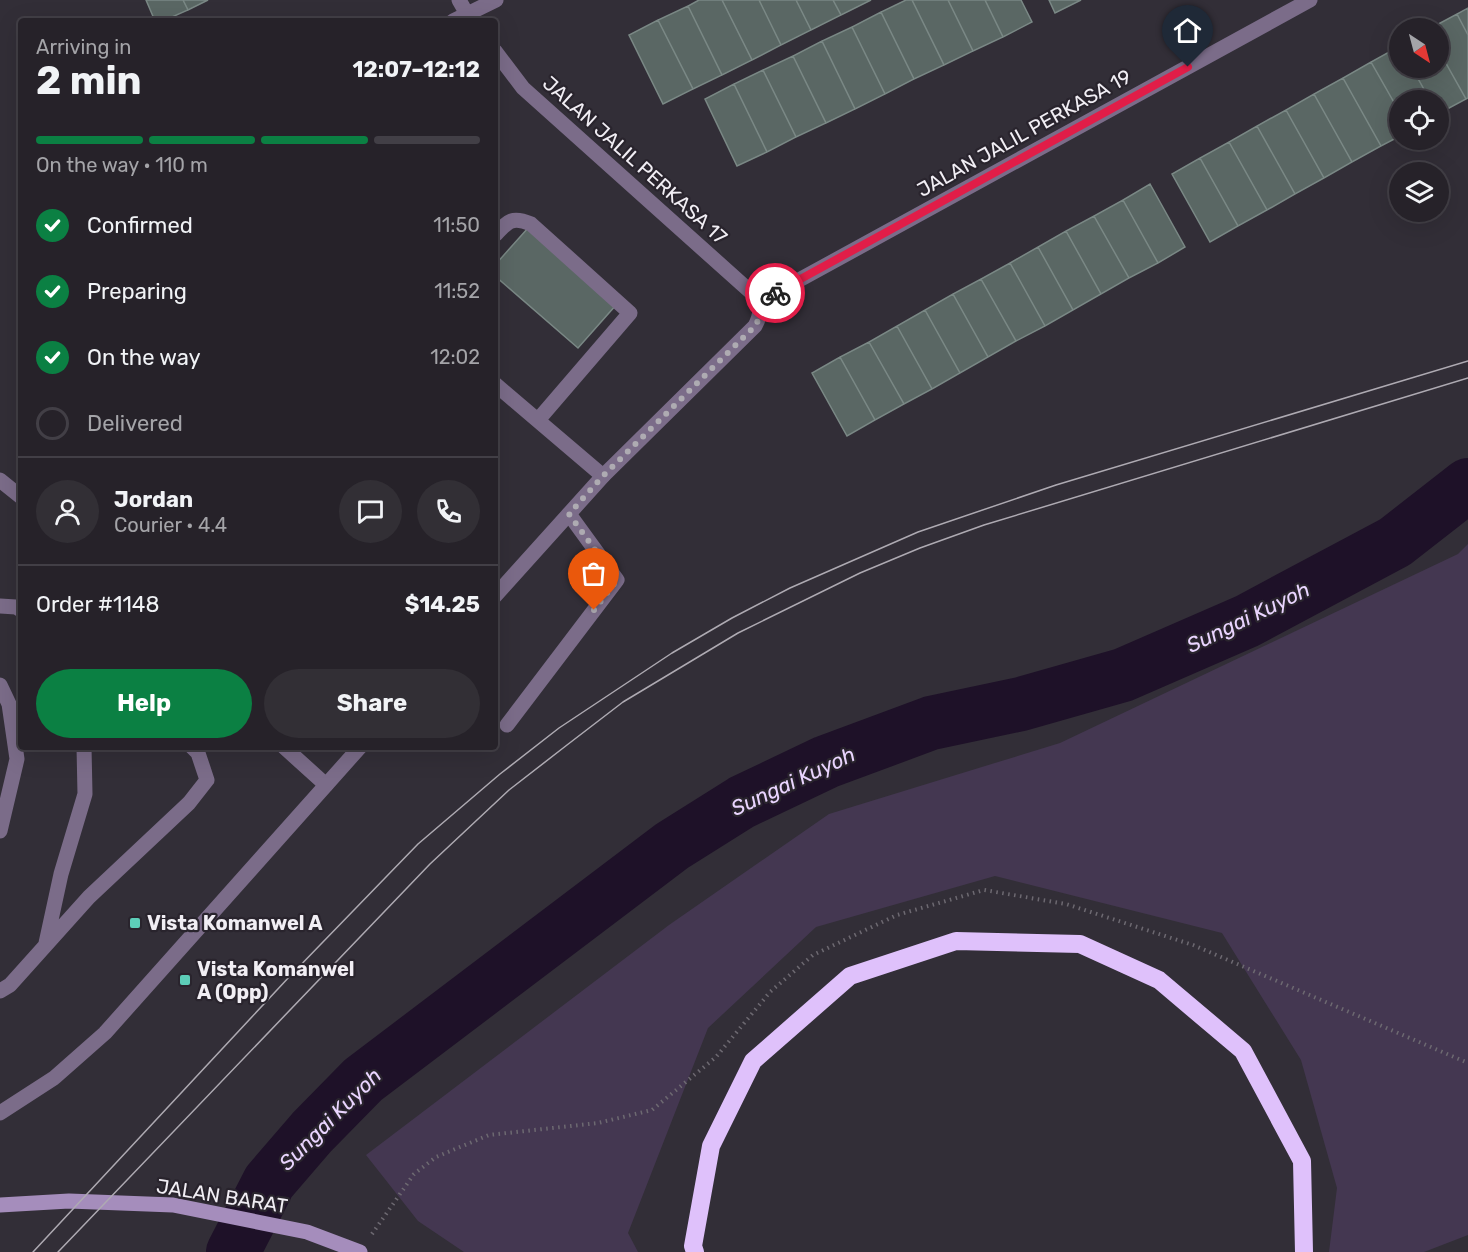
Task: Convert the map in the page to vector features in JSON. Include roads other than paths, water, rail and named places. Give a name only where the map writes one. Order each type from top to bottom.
[{"type":"highway","points":[[695,1252],[693,1246],[711,1146],[753,1061],[850,975],[956,941],[1080,944],[1159,980],[1243,1051],[1302,1161],[1304,1252]]},
{"type":"main road","name":"JALAN BARAT","points":[[0,1205],[69,1201],[173,1205],[307,1232],[360,1252]]},
{"type":"street","points":[[459,0],[463,18]]},
{"type":"street","points":[[465,18],[496,0]]},
{"type":"street","name":"JALAN JALIL PERKASA 19","points":[[756,298],[1310,0]]},
{"type":"street","name":"JALAN JALIL PERKASA 17","points":[[498,55],[524,88],[756,298]]},
{"type":"street","points":[[498,232],[506,223],[518,219],[531,224],[630,313],[538,420]]},
{"type":"street","points":[[498,593],[603,476],[755,326],[760,317],[756,298]]},
{"type":"street","points":[[498,387],[603,476]]},
{"type":"street","points":[[0,480],[18,495]]},
{"type":"street","points":[[507,725],[617,580],[569,514]]},
{"type":"street","points":[[0,606],[18,608]]},
{"type":"street","points":[[0,685],[9,704],[17,759],[0,831]]},
{"type":"street","points":[[45,946],[62,874],[85,794],[84,750]]},
{"type":"street","points":[[0,991],[10,985],[89,897],[189,803],[207,780],[195,750]]},
{"type":"street","points":[[287,750],[326,784]]},
{"type":"street","points":[[0,1113],[54,1078],[105,1033],[326,784],[353,750]]},
{"type":"waterway","name":"Sungai Kuyoh","points":[[233,1252],[269,1182],[312,1132],[363,1080],[672,846],[742,802],[826,762],[931,723],[1021,704],[1123,675],[1247,621],[1395,542],[1468,485]]},
{"type":"tram line","points":[[33,1252],[290,976],[418,844],[500,774],[559,728],[672,653],[790,588],[918,532],[1056,485],[1468,361]]},
{"type":"tram line","points":[[58,1252],[430,864],[509,790],[623,702],[738,633],[860,573],[920,548],[984,525],[1468,378]]},
{"type":"place","name":"Vista Komanwel A","points":[[135,923]]},
{"type":"place","name":"Vista Komanwel A (Opp)","points":[[185,980]]}]
